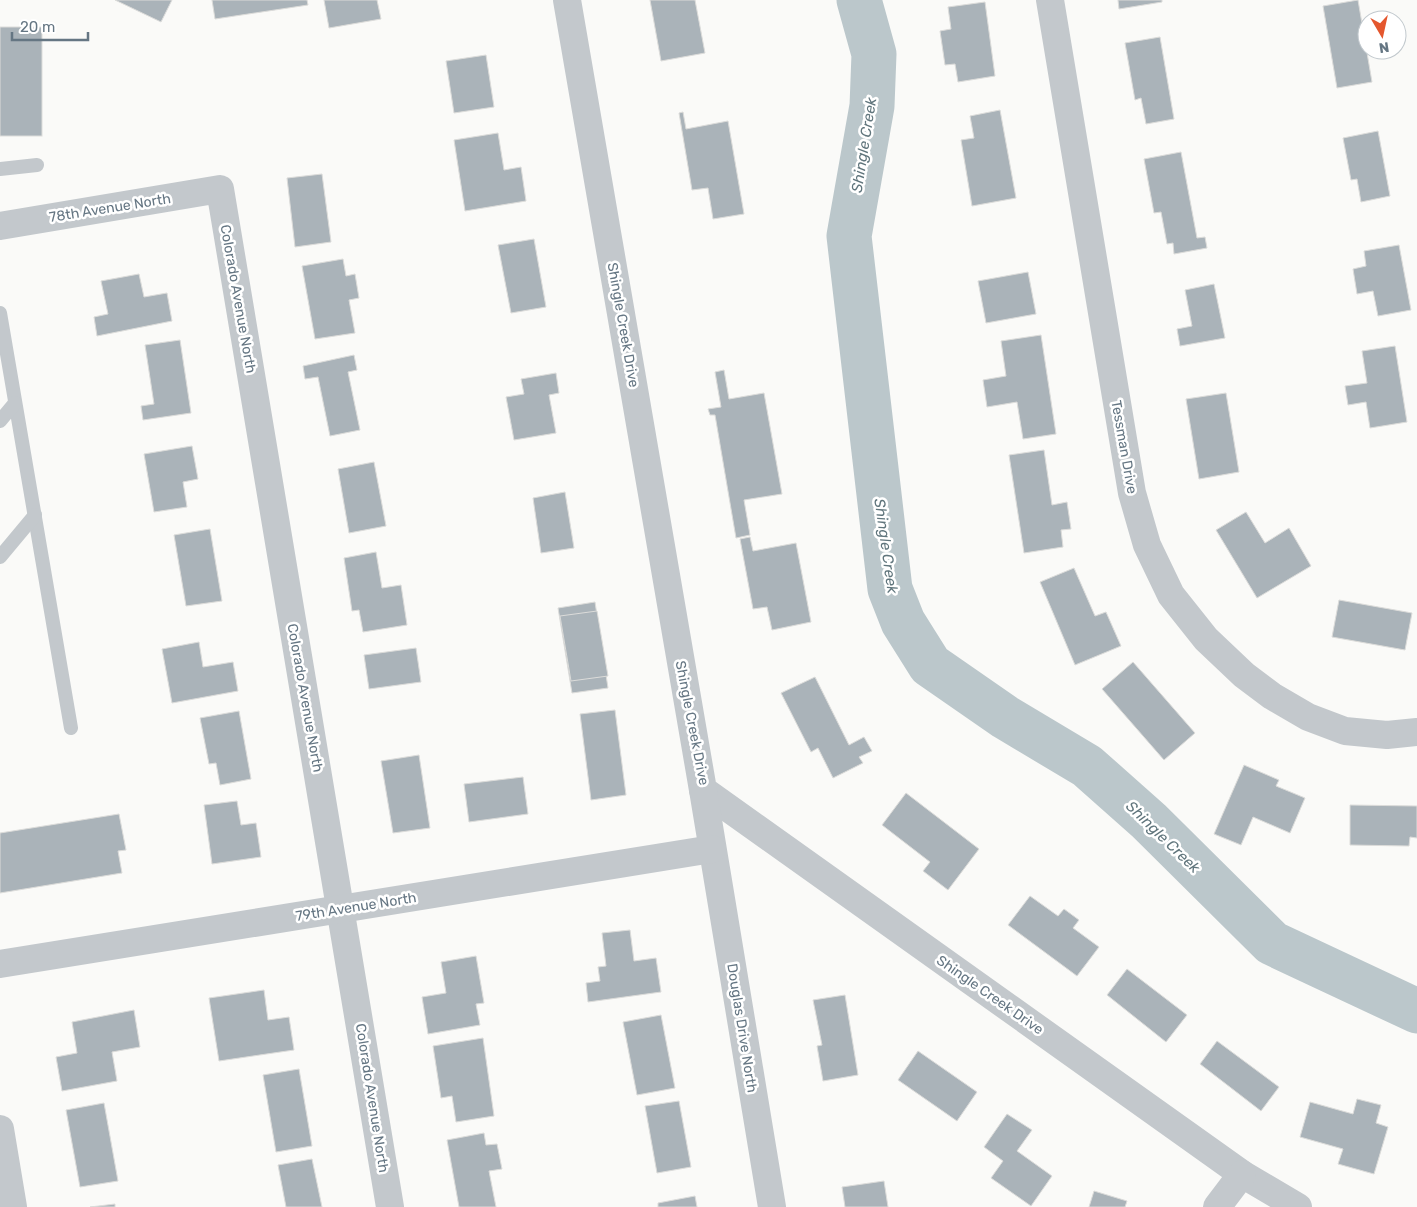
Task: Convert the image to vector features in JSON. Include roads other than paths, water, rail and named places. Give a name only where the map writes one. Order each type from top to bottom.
[{"type":"street","name":"Shingle Creek Drive","points":[[567,0],[703,790],[1242,1174],[1298,1207]]},
{"type":"street","name":"Tessman Drive","points":[[1050,0],[1132,493],[1147,545],[1171,595],[1206,639],[1244,675],[1272,696],[1308,717],[1345,731],[1387,735],[1417,732]]},
{"type":"street","name":"78th Avenue North","points":[[0,226],[220,190]]},
{"type":"street","name":"Colorado Avenue North","points":[[220,190],[390,1207]]},
{"type":"street","name":"Douglas Drive North","points":[[703,790],[772,1207]]},
{"type":"street","name":"79th Avenue North","points":[[0,964],[712,849]]},
{"type":"street","points":[[0,1130],[13,1207]]},
{"type":"street","points":[[1218,1207],[1242,1174]]},
{"type":"lane","points":[[0,169],[37,166]]},
{"type":"lane","points":[[0,313],[71,728]]},
{"type":"lane","points":[[0,421],[15,403]]},
{"type":"lane","points":[[0,557],[34,515]]},
{"type":"waterway","name":"Shingle Creek","points":[[859,0],[874,54],[872,106],[849,236],[890,589],[903,622],[930,665],[1005,717],[1087,766],[1149,821],[1272,943],[1417,1011]]}]
